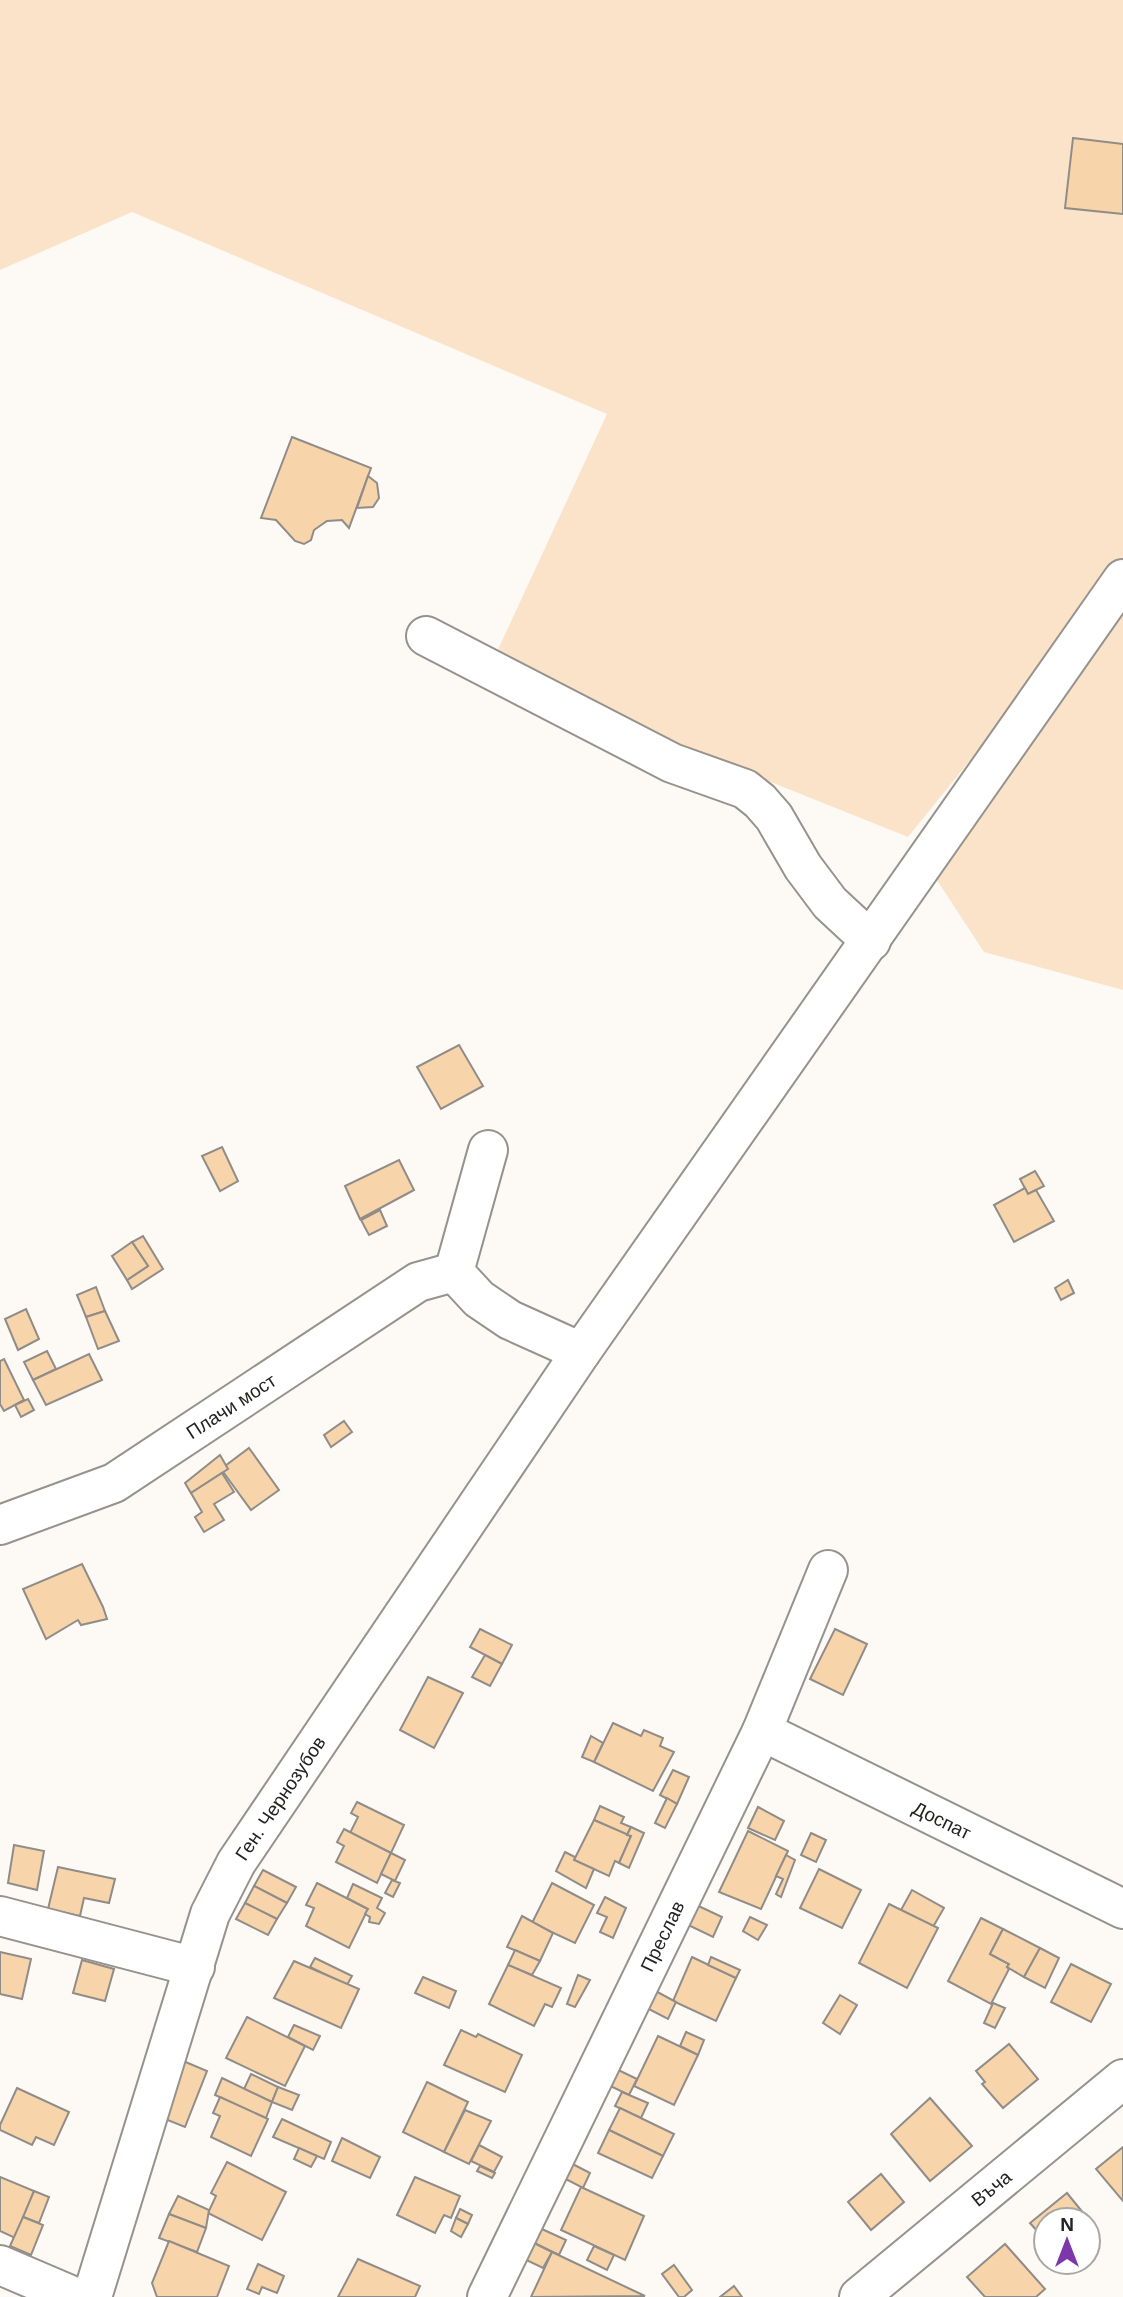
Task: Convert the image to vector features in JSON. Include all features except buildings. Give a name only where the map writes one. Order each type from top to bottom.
[{"type":"street","name":"Ген. Чернозубов","points":[[92,2297],[210,1914],[236,1863],[581,1352],[1123,579]]},
{"type":"street","points":[[426,636],[672,763],[745,789],[774,817],[803,867],[830,903],[871,941]]},
{"type":"street","points":[[488,1150],[454,1272],[479,1299],[510,1320],[581,1352]]},
{"type":"street","name":"Плачи мост","points":[[0,1525],[114,1483],[418,1282],[454,1272]]},
{"type":"street","name":"Преслав","points":[[486,2297],[762,1731],[828,1570]]},
{"type":"street","name":"Доспат","points":[[762,1731],[1123,1909]]},
{"type":"street","points":[[0,1916],[195,1967]]},
{"type":"street","name":"Въча","points":[[859,2297],[1122,2081]]},
{"type":"street","points":[[0,2265],[75,2297]]},
{"type":"shaded area","points":[[0,0],[1123,0],[1123,571],[908,837],[489,669],[607,414],[132,212],[0,270]]},
{"type":"shaded area","points":[[1123,582],[1123,990],[984,952],[925,862]]}]
